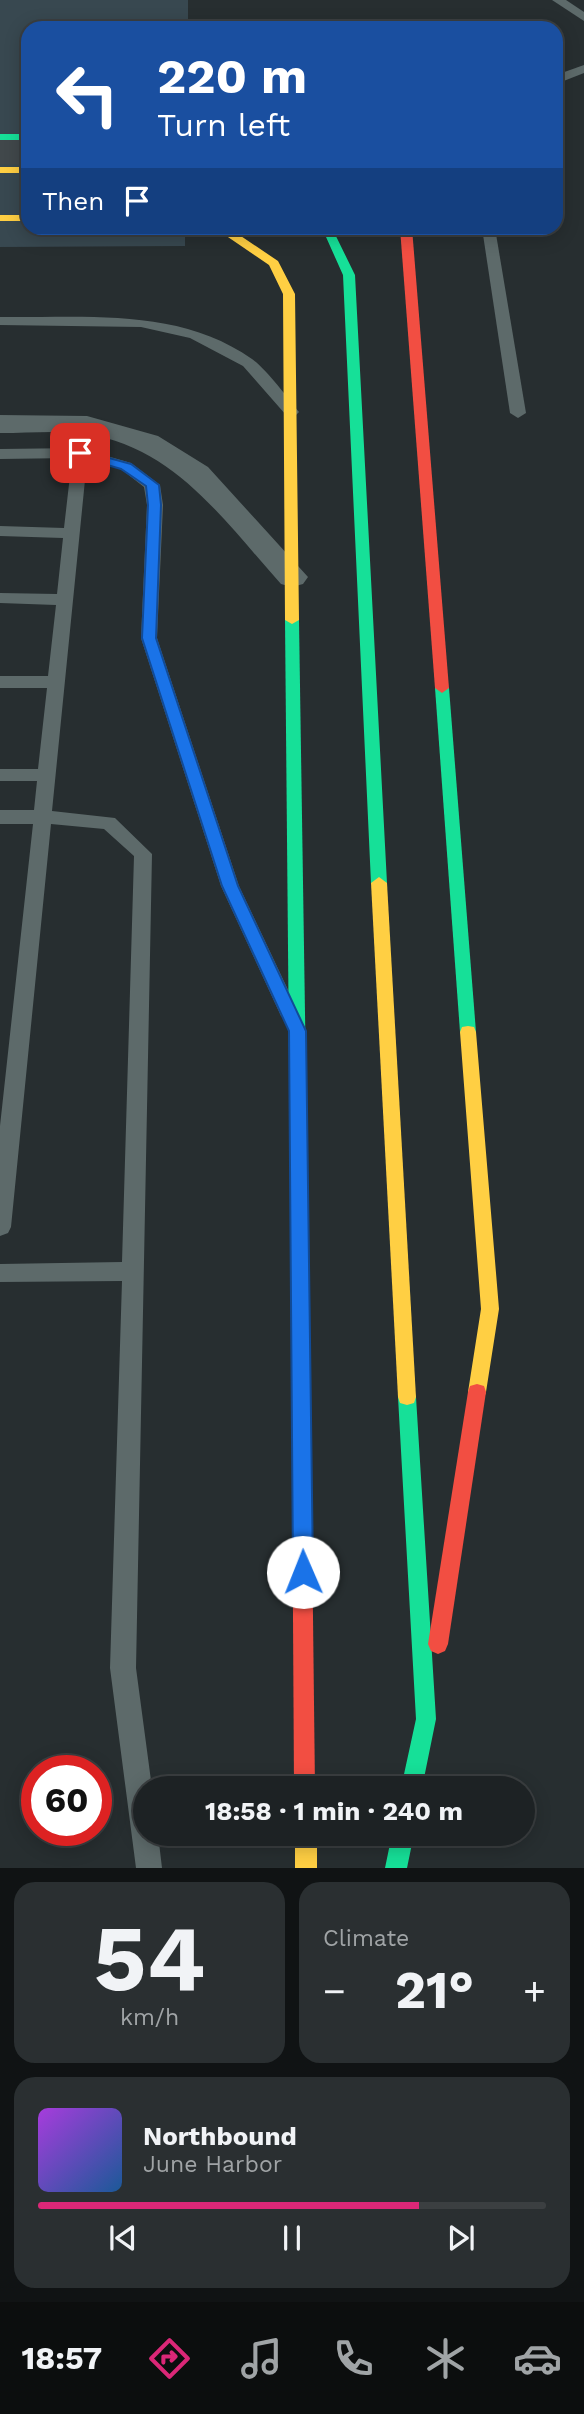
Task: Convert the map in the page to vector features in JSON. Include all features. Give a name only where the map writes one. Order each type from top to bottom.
[{"type":"main road","points":[[0,137],[21,137]]},
{"type":"main road","points":[[0,170],[21,170]]},
{"type":"main road","points":[[0,218],[21,218]]},
{"type":"main road","points":[[232,235],[274,263],[289,293],[305,1776]]},
{"type":"main road","points":[[330,235],[349,275]]},
{"type":"main road","points":[[345,235],[349,275],[387,1047],[426,1718]]},
{"type":"main road","points":[[407,235],[490,1309],[426,1718],[414,1776]]},
{"type":"main road","points":[[306,1846],[306,1868]]},
{"type":"main road","points":[[396,1868],[401,1846]]},
{"type":"street","points":[[0,424],[87,425],[148,442],[197,473],[292,577]]},
{"type":"lane","points":[[558,0],[584,17]]},
{"type":"lane","points":[[563,77],[584,69]]},
{"type":"lane","points":[[489,235],[518,413]]},
{"type":"lane","points":[[0,321],[141,323],[195,335],[248,363],[290,411]]},
{"type":"lane","points":[[0,1227],[80,453]]},
{"type":"lane","points":[[0,454],[80,453],[126,466],[152,485],[155,505],[149,638],[230,886],[297,1031]]},
{"type":"lane","points":[[0,531],[72,533]]},
{"type":"lane","points":[[0,598],[65,600]]},
{"type":"lane","points":[[0,682],[56,682]]},
{"type":"lane","points":[[0,775],[46,775]]},
{"type":"lane","points":[[0,817],[42,817],[109,823],[143,854],[123,1668],[149,1868]]},
{"type":"lane","points":[[0,1273],[134,1271]]},
{"type":"building","points":[[0,0],[188,0],[188,21],[21,21],[21,235],[185,235],[185,246],[0,247]]},
{"type":"tunnel","points":[[0,151],[21,151]]},
{"type":"traffic: fast","points":[[0,137],[21,137]]},
{"type":"traffic: fast","points":[[330,235],[349,275],[379,883]]},
{"type":"traffic: fast","points":[[292,620],[300,1275]]},
{"type":"traffic: fast","points":[[442,688],[468,1032]]},
{"type":"traffic: fast","points":[[407,1397],[426,1719],[414,1776]]},
{"type":"traffic: fast","points":[[396,1868],[401,1846]]},
{"type":"traffic: slow","points":[[0,170],[21,170]]},
{"type":"traffic: slow","points":[[0,218],[21,218]]},
{"type":"traffic: slow","points":[[232,235],[274,263],[289,294],[292,620]]},
{"type":"traffic: slow","points":[[379,883],[407,1397]]},
{"type":"traffic: slow","points":[[468,1032],[490,1309],[477,1392]]},
{"type":"traffic: slow","points":[[306,1846],[306,1868]]},
{"type":"traffic: jam","points":[[407,235],[442,688]]},
{"type":"traffic: jam","points":[[300,1275],[305,1776]]},
{"type":"traffic: jam","points":[[438,1644],[477,1392]]},
{"type":"route","points":[[80,453],[126,466],[152,485],[155,505],[149,638],[230,886],[297,1031],[303,1572]]}]
